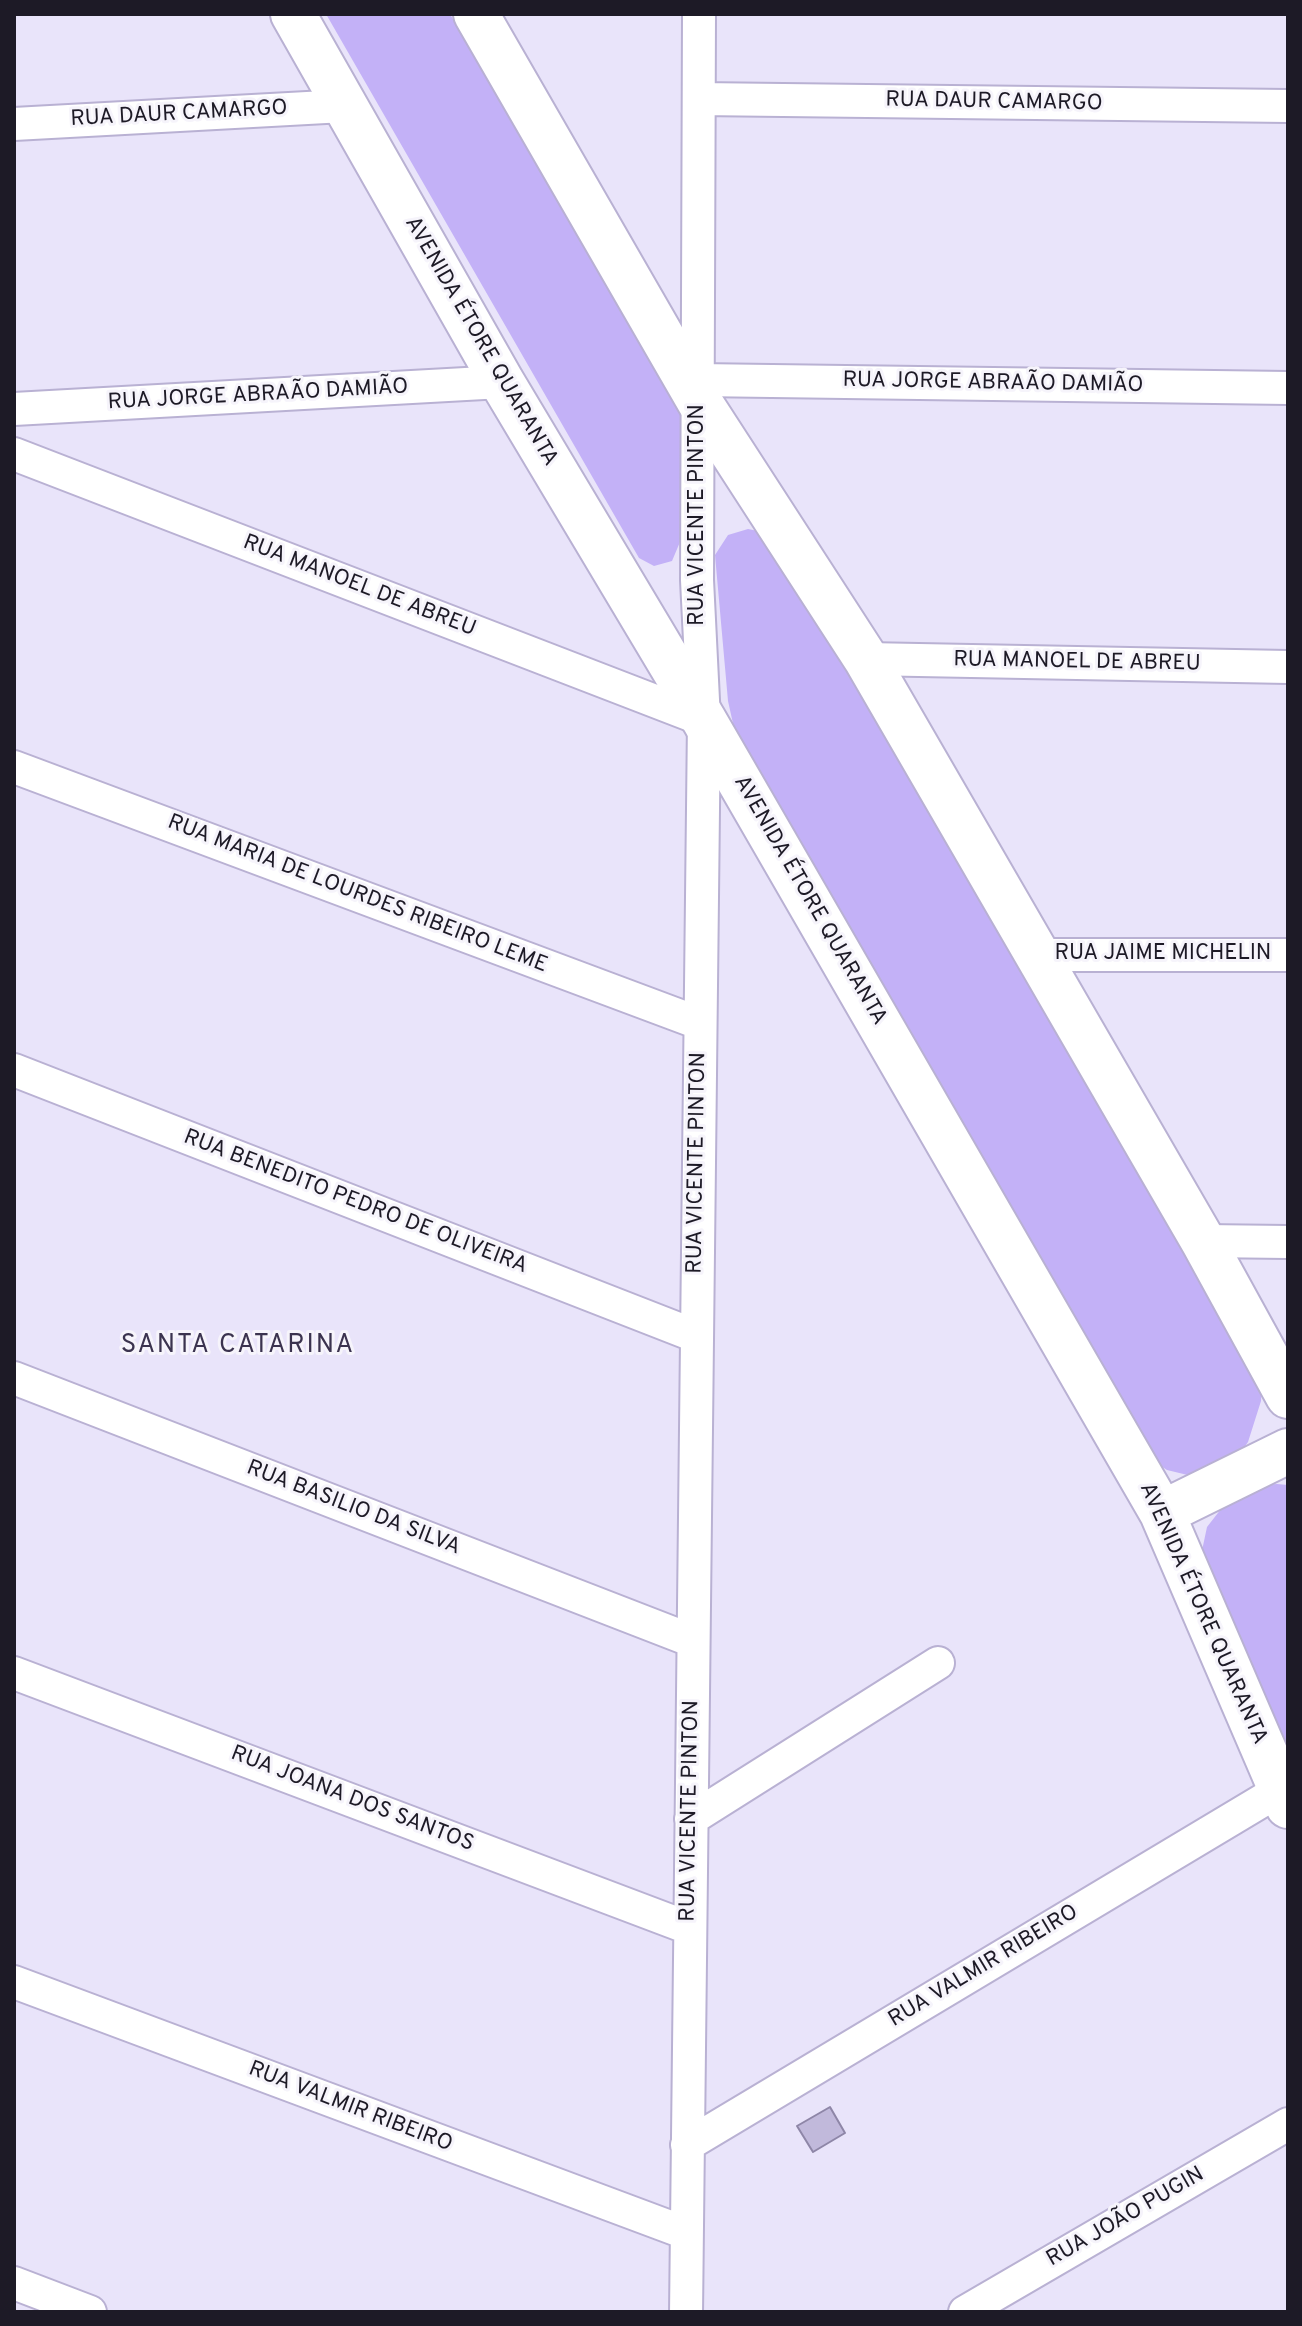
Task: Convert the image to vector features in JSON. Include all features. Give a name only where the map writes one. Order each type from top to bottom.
[{"type":"street","name":"AVENIDA ÉTORE QUARANTA","points":[[293,14],[502,382],[704,720],[1162,1513],[1284,1798]]},
{"type":"street","points":[[476,14],[698,391],[866,659],[1203,1241],[1288,1396]]},
{"type":"street","name":"RUA VICENTE PINTON","points":[[686,2312],[704,720],[697,580],[699,14]]},
{"type":"street","name":"RUA DAUR CAMARGO","points":[[699,99],[1288,106]]},
{"type":"street","name":"RUA DAUR CAMARGO","points":[[14,124],[344,106]]},
{"type":"street","name":"RUA JORGE ABRAÃO DAMIÃO","points":[[14,409],[502,382]]},
{"type":"street","name":"RUA JORGE ABRAÃO DAMIÃO","points":[[698,391],[1288,388]]},
{"type":"street","name":"RUA MANOEL DE ABREU","points":[[14,454],[704,720]]},
{"type":"street","name":"RUA MANOEL DE ABREU","points":[[866,659],[1288,667]]},
{"type":"street","name":"RUA MARIA DE LOURDES RIBEIRO LEME","points":[[14,767],[699,1023]]},
{"type":"street","name":"RUA JAIME MICHELIN","points":[[1037,955],[1288,955]]},
{"type":"street","name":"RUA BENEDITO PEDRO DE OLIVEIRA","points":[[14,1070],[696,1336]]},
{"type":"street","points":[[1203,1241],[1288,1242]]},
{"type":"street","name":"RUA BASILIO DA SILVA","points":[[14,1378],[693,1641]]},
{"type":"street","points":[[1162,1513],[1288,1451]]},
{"type":"street","points":[[691,1819],[938,1663]]},
{"type":"street","name":"RUA JOANA DOS SANTOS","points":[[14,1673],[689,1928]]},
{"type":"street","name":"RUA VALMIR RIBEIRO","points":[[687,2145],[1284,1798]]},
{"type":"street","name":"RUA VALMIR RIBEIRO","points":[[14,1982],[686,2233]]},
{"type":"street","name":"RUA JOÃO PUGIN","points":[[965,2312],[1288,2124]]},
{"type":"street","points":[[14,2283],[90,2312]]},
{"type":"shaded area","points":[[326,14],[450,14],[681,408],[680,542],[672,561],[654,566],[639,558]]},
{"type":"shaded area","points":[[748,529],[758,531],[773,543],[1262,1378],[1261,1401],[1248,1442],[1236,1459],[1200,1478],[1167,1470],[1153,1461],[736,737],[728,701],[715,555],[728,535]]},
{"type":"shaded area","points":[[1260,1485],[1288,1485],[1288,1755],[1200,1560],[1207,1527],[1228,1500]]},
{"type":"building","points":[[830,2107],[845,2133],[813,2152],[797,2126]]},
{"type":"district","name":"SANTA CATARINA","points":[[238,1347]]}]
